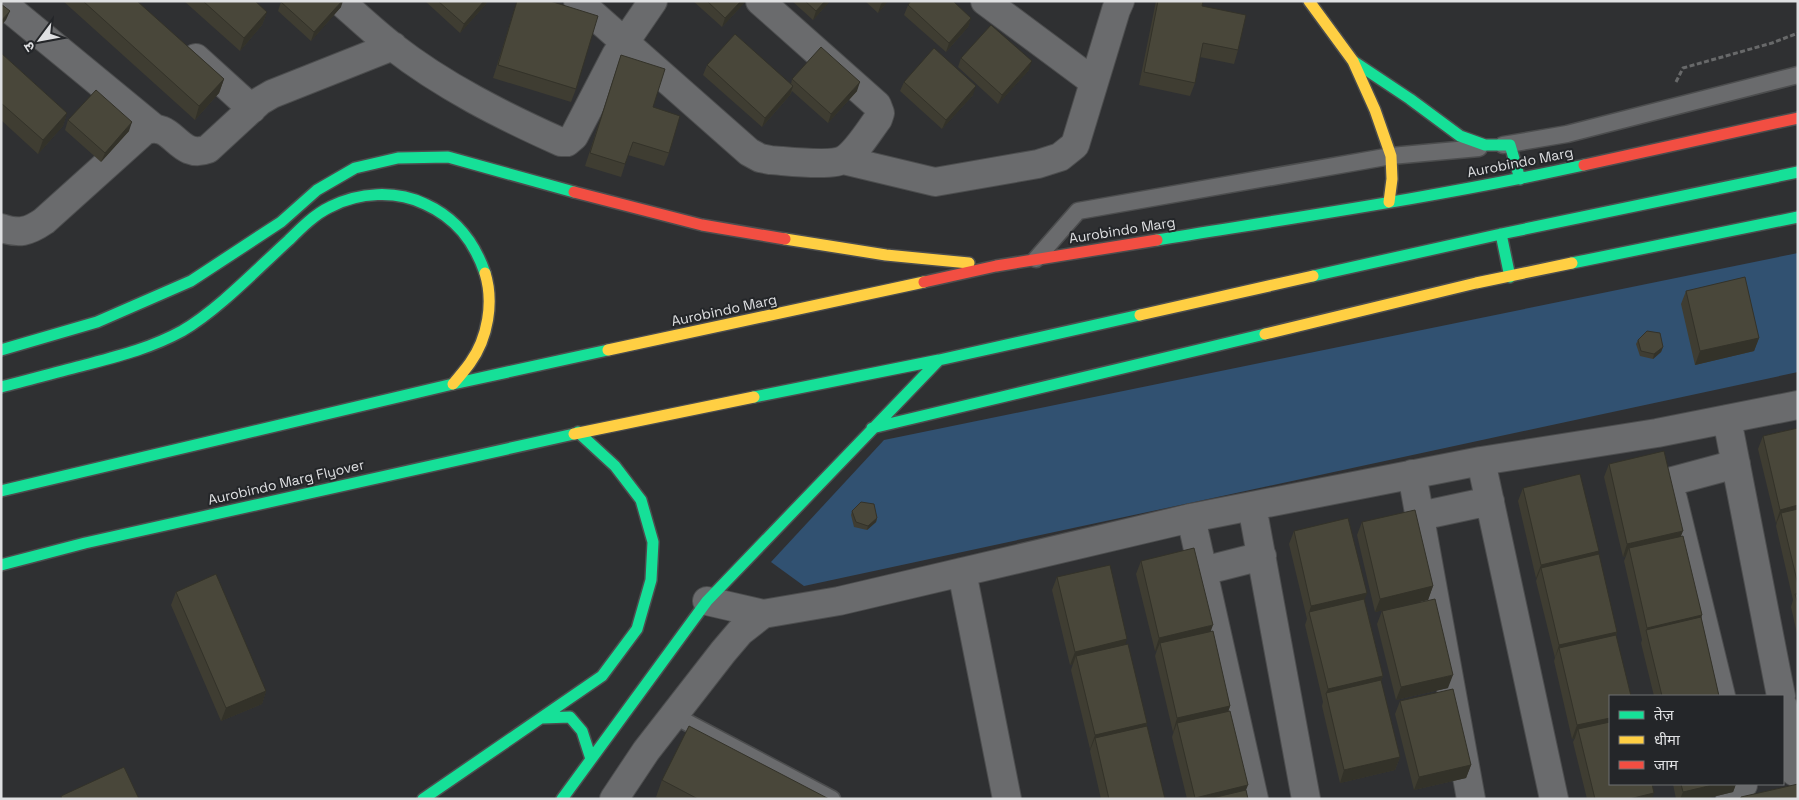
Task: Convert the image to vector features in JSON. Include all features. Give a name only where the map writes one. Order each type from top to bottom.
[{"type":"main road","points":[[1309,1],[1353,61],[1375,110],[1391,156],[1392,180],[1389,202]]},
{"type":"main road","points":[[1353,61],[1410,99],[1460,136],[1485,145],[1510,145],[1520,179]]},
{"type":"main road","name":"Aurobindo Marg","points":[[452,384],[996,266],[1520,179],[1798,118]]},
{"type":"main road","points":[[1,350],[97,322],[191,281],[281,222],[317,190],[355,168],[398,158],[448,157],[615,204],[702,225],[886,256],[996,266]]},
{"type":"main road","points":[[578,432],[939,360],[1501,234],[1798,172]]},
{"type":"main road","points":[[1,387],[131,353],[154,345],[183,330],[213,308],[306,224],[329,207],[356,197],[384,194],[413,198],[439,210],[461,229],[478,253],[487,280],[490,308],[484,337],[471,362],[452,384],[1,491]]},
{"type":"main road","points":[[872,428],[1476,283],[1798,217]]},
{"type":"main road","points":[[1501,234],[1510,277]]},
{"type":"main road","points":[[562,799],[707,601],[939,360]]},
{"type":"main road","points":[[423,799],[602,676],[636,629],[651,580],[652,542],[641,500],[616,466],[578,432]]},
{"type":"main road","name":"Aurobindo Marg Flyover","points":[[1,565],[85,543],[578,432]]},
{"type":"main road","points":[[542,718],[570,717],[582,731],[590,759]]},
{"type":"street","points":[[340,1],[393,46],[443,81],[516,122],[561,142],[567,142],[574,136],[616,55],[654,1]]},
{"type":"street","points":[[578,1],[750,152],[760,158],[770,160],[833,163],[843,160],[851,155],[878,119],[880,112],[877,105],[760,1]]},
{"type":"street","points":[[985,1],[1094,82]]},
{"type":"street","points":[[843,160],[935,182],[1038,164],[1060,157],[1075,145],[1120,1]]},
{"type":"street","points":[[1,2],[153,127],[162,130],[192,152],[208,149],[260,101],[272,94],[393,46]]},
{"type":"street","points":[[178,42],[252,109]]},
{"type":"street","points":[[1,228],[14,232],[32,229],[44,221],[144,131],[153,127]]},
{"type":"street","points":[[707,601],[763,614],[839,601],[1191,518],[1481,461],[1657,432],[1798,405]]},
{"type":"street","points":[[1727,419],[1781,695]]},
{"type":"street","points":[[1657,432],[1721,695]]},
{"type":"street","points":[[1481,461],[1554,799]]},
{"type":"street","points":[[1669,482],[1736,464]]},
{"type":"street","points":[[1412,474],[1471,799]]},
{"type":"street","points":[[1420,516],[1490,501]]},
{"type":"street","points":[[1252,506],[1306,799]]},
{"type":"street","points":[[1191,518],[1254,799]]},
{"type":"street","points":[[1203,571],[1262,556]]},
{"type":"street","points":[[962,572],[1007,799]]},
{"type":"street","points":[[615,799],[646,751],[673,715],[734,639],[763,614]]},
{"type":"street","points":[[1784,713],[1792,773]]},
{"type":"lane","points":[[1036,259],[1078,212],[1391,156],[1510,145],[1567,134],[1640,115],[1661,112],[1798,75]]},
{"type":"lane","points":[[673,715],[832,799]]},
{"type":"path","points":[[1661,112],[1683,68],[1772,43],[1798,32]]},
{"type":"shaded area","points":[[1798,253],[1798,372],[804,586],[771,562],[884,440]]},
{"type":"building","points":[[83,1],[137,1],[224,79],[199,106]]},
{"type":"building","points":[[203,1],[255,1],[267,12],[244,38]]},
{"type":"building","points":[[282,1],[342,1],[314,32]]},
{"type":"building","points":[[438,1],[484,1],[464,24]]},
{"type":"building","points":[[517,1],[550,1],[598,16],[576,89],[498,65]]},
{"type":"building","points":[[707,1],[741,1],[725,18]]},
{"type":"building","points":[[805,1],[825,1],[816,11]]},
{"type":"building","points":[[911,1],[953,1],[971,18],[949,43],[908,5]]},
{"type":"building","points":[[1158,1],[1203,1],[1202,6],[1246,15],[1238,50],[1203,43],[1195,83],[1144,72]]},
{"type":"building","points":[[1,4],[10,11],[1,21]]},
{"type":"building","points":[[991,25],[1032,61],[1002,95],[961,58]]},
{"type":"building","points":[[735,34],[793,86],[765,118],[707,65]]},
{"type":"building","points":[[821,47],[860,82],[831,114],[792,79]]},
{"type":"building","points":[[934,48],[976,86],[946,120],[904,82]]},
{"type":"building","points":[[1,53],[67,113],[43,140],[1,103]]},
{"type":"building","points":[[621,55],[665,69],[653,107],[680,116],[669,153],[633,142],[625,164],[590,153]]},
{"type":"building","points":[[96,90],[132,122],[105,153],[68,120]]},
{"type":"building","points":[[1745,277],[1759,338],[1700,351],[1686,291]]},
{"type":"building","points":[[1647,331],[1660,333],[1663,347],[1654,354],[1641,351],[1638,340]]},
{"type":"building","points":[[1798,428],[1798,505],[1780,510],[1763,436]]},
{"type":"building","points":[[1664,451],[1683,531],[1627,544],[1609,464]]},
{"type":"building","points":[[1580,474],[1599,551],[1541,565],[1523,488]]},
{"type":"building","points":[[861,502],[874,504],[877,518],[868,526],[856,522],[852,511]]},
{"type":"building","points":[[1798,509],[1798,585],[1781,513]]},
{"type":"building","points":[[1415,510],[1433,586],[1380,599],[1362,522]]},
{"type":"building","points":[[1348,518],[1367,593],[1311,606],[1294,531]]},
{"type":"building","points":[[1683,536],[1702,615],[1647,628],[1629,548]]},
{"type":"building","points":[[1194,548],[1213,625],[1159,638],[1141,561]]},
{"type":"building","points":[[1599,554],[1617,632],[1559,645],[1541,568]]},
{"type":"building","points":[[1110,565],[1127,639],[1075,652],[1057,577]]},
{"type":"building","points":[[216,574],[266,691],[226,708],[176,592]]},
{"type":"building","points":[[1364,599],[1383,676],[1328,689],[1309,612]]},
{"type":"building","points":[[1435,599],[1453,675],[1401,687],[1382,611]]},
{"type":"building","points":[[1701,617],[1719,695],[1662,695],[1646,630]]},
{"type":"building","points":[[1213,631],[1230,706],[1177,718],[1160,643]]},
{"type":"building","points":[[1616,635],[1631,695],[1609,695],[1609,718],[1577,725],[1559,648]]},
{"type":"building","points":[[1128,644],[1147,723],[1095,735],[1076,656]]},
{"type":"building","points":[[1381,680],[1400,757],[1344,770],[1326,693]]},
{"type":"building","points":[[1453,689],[1471,765],[1419,777],[1400,701]]},
{"type":"building","points":[[1230,711],[1248,785],[1195,798],[1177,723]]},
{"type":"building","points":[[1609,722],[1609,785],[1652,785],[1654,793],[1629,799],[1595,799],[1578,729]]},
{"type":"building","points":[[689,726],[829,799],[698,799],[662,780]]},
{"type":"building","points":[[1147,726],[1165,799],[1109,799],[1095,738]]},
{"type":"building","points":[[124,767],[139,799],[62,799],[61,796]]},
{"type":"building","points":[[1798,784],[1798,799],[1741,799],[1741,797]]},
{"type":"building","points":[[1681,785],[1713,785],[1683,792]]},
{"type":"building","points":[[1246,790],[1248,799],[1208,799]]},
{"type":"traffic: fast","points":[[1353,61],[1410,99],[1460,136],[1485,145],[1510,145],[1520,179]]},
{"type":"traffic: fast","points":[[1,350],[97,322],[191,281],[281,222],[317,190],[355,168],[398,158],[448,157],[574,192]]},
{"type":"traffic: fast","points":[[1157,240],[1424,196],[1584,165]]},
{"type":"traffic: fast","points":[[1313,276],[1501,234],[1798,172]]},
{"type":"traffic: fast","points":[[1,387],[122,355],[147,347],[182,331],[223,301],[314,217],[330,207],[353,198],[378,195],[402,196],[414,199],[436,210],[446,216],[462,232],[481,261],[485,273]]},
{"type":"traffic: fast","points":[[1572,263],[1798,217]]},
{"type":"traffic: fast","points":[[1501,234],[1510,277]]},
{"type":"traffic: fast","points":[[754,397],[939,360],[1140,315]]},
{"type":"traffic: fast","points":[[872,428],[1265,334]]},
{"type":"traffic: fast","points":[[1,491],[453,384],[608,350]]},
{"type":"traffic: fast","points":[[562,799],[707,601],[939,360]]},
{"type":"traffic: fast","points":[[423,799],[602,676],[637,629],[651,580],[653,542],[641,500],[615,466],[578,432]]},
{"type":"traffic: fast","points":[[1,565],[85,543],[574,434]]},
{"type":"traffic: fast","points":[[542,718],[570,717],[582,731],[591,759]]},
{"type":"traffic: slow","points":[[1309,1],[1353,61],[1375,110],[1391,156],[1392,179],[1389,202]]},
{"type":"traffic: slow","points":[[785,239],[886,255],[969,263]]},
{"type":"traffic: slow","points":[[1265,334],[1476,283],[1572,263]]},
{"type":"traffic: slow","points":[[453,384],[476,353],[485,331],[489,308],[488,284],[485,273]]},
{"type":"traffic: slow","points":[[1140,315],[1313,276]]},
{"type":"traffic: slow","points":[[608,350],[924,282]]},
{"type":"traffic: slow","points":[[574,434],[754,397]]},
{"type":"traffic: jam","points":[[1584,165],[1798,118]]},
{"type":"traffic: jam","points":[[574,192],[702,225],[785,239]]},
{"type":"traffic: jam","points":[[924,282],[996,266],[1157,240]]}]
